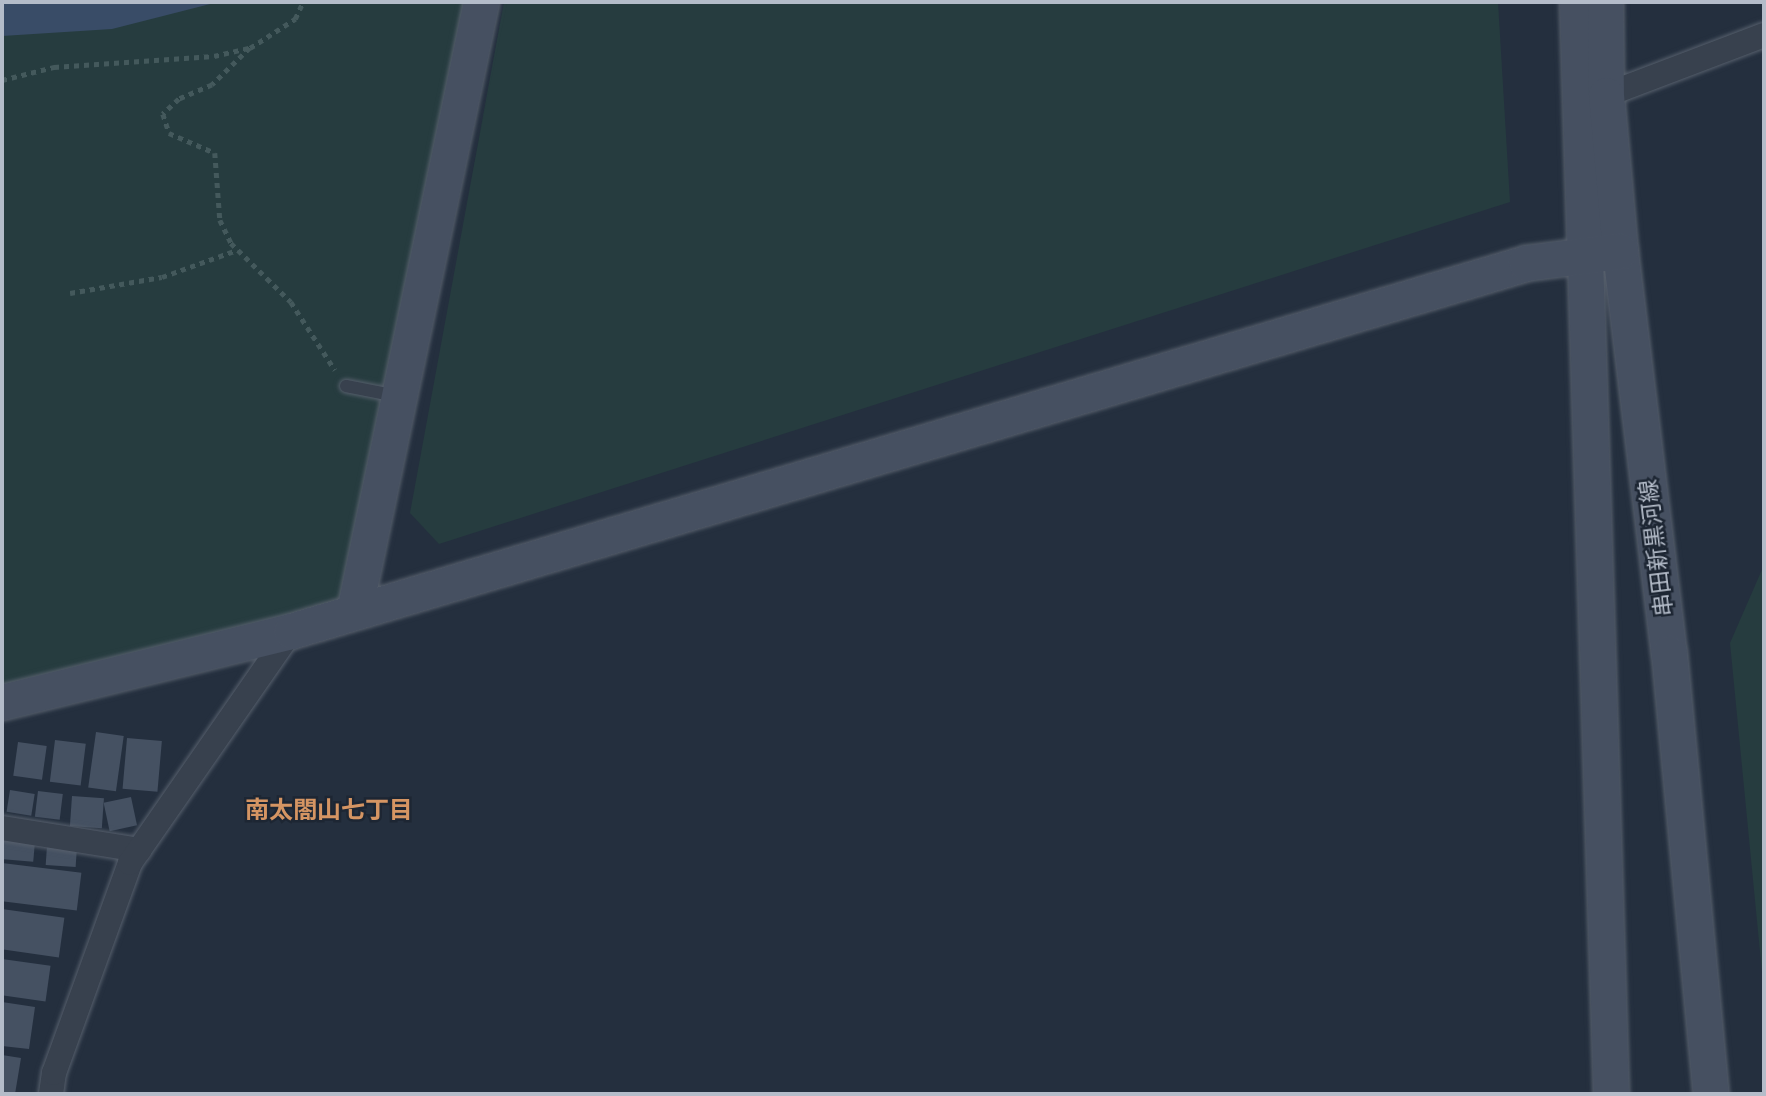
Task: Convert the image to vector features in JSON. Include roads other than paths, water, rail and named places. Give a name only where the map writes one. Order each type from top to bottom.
[{"type":"street","points":[[354,612],[481,2]]},
{"type":"street","name":"串田新黒河線","points":[[1577,2],[1604,254],[1669,653],[1711,1094]]},
{"type":"street","name":"串田新黒河線","points":[[1605,2],[1604,254],[1611,1094]]},
{"type":"street","points":[[1606,95],[1764,36]]},
{"type":"street","points":[[2,707],[291,631],[1527,263],[1604,254]]},
{"type":"street","points":[[51,1094],[54,1073],[130,863],[291,631]]},
{"type":"street","points":[[2,828],[139,850]]},
{"type":"lane","points":[[345,386],[398,397]]},
{"type":"water","points":[[2,2],[218,2],[112,29],[2,36]]},
{"type":"district","name":"南太閤山七丁目","points":[[329,810]]}]
